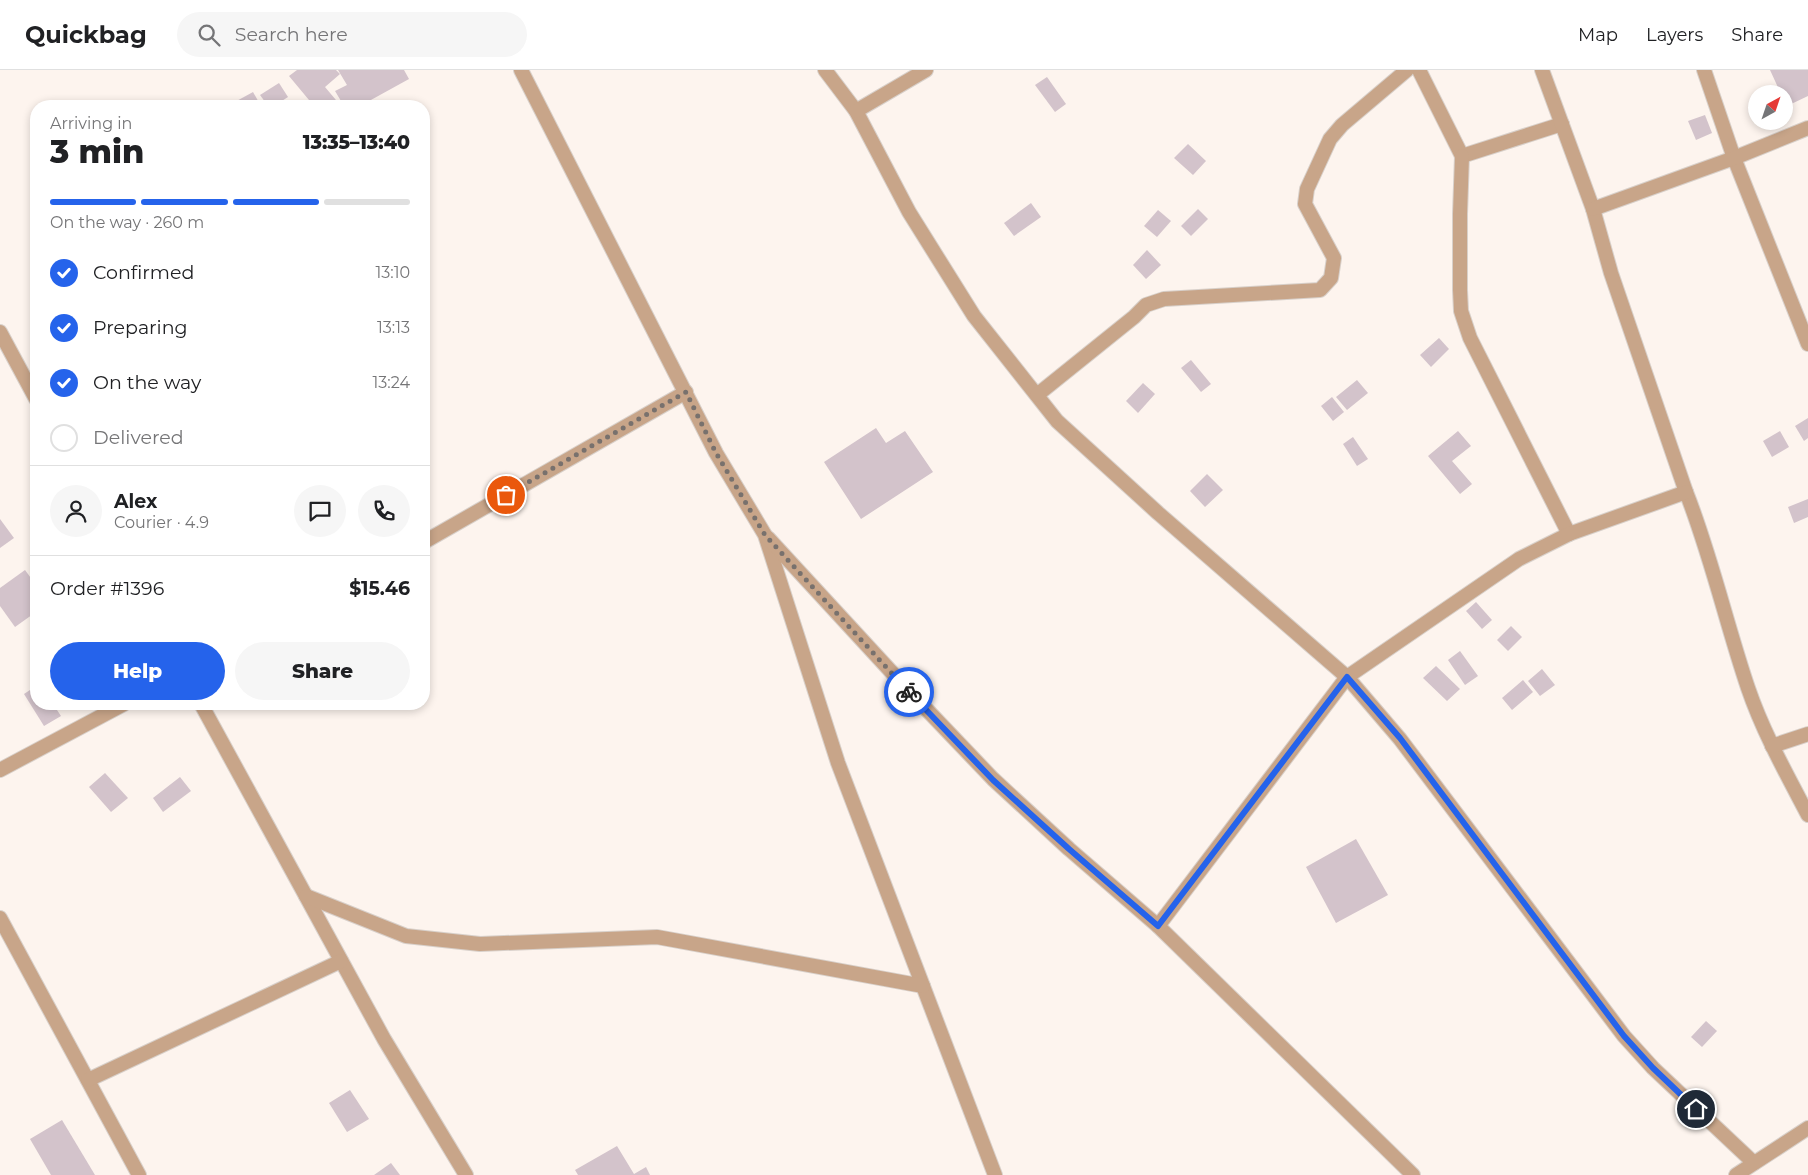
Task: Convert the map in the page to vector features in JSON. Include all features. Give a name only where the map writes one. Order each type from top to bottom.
[{"type":"street","points":[[521,70],[716,453],[765,535],[909,692],[993,780],[1158,926],[1413,1175]]},
{"type":"street","points":[[825,70],[856,111],[909,212],[974,316],[1057,421],[1158,513],[1347,677],[1400,738],[1624,1036],[1653,1068],[1754,1163]]},
{"type":"street","points":[[1037,394],[1134,317],[1146,305],[1164,299],[1320,290],[1332,278],[1334,258],[1305,204],[1307,189],[1330,139],[1342,124],[1407,70]]},
{"type":"street","points":[[1420,70],[1462,156],[1460,214],[1461,311],[1470,338],[1569,534]]},
{"type":"street","points":[[1542,70],[1593,209],[1611,273],[1697,520],[1748,688],[1772,746],[1808,815]]},
{"type":"street","points":[[1704,70],[1734,158],[1808,344]]},
{"type":"street","points":[[856,111],[922,71]]},
{"type":"street","points":[[1462,156],[1562,124]]},
{"type":"street","points":[[1593,209],[1734,158],[1808,128]]},
{"type":"street","points":[[0,332],[30,388]]},
{"type":"street","points":[[430,539],[686,392]]},
{"type":"street","points":[[1158,926],[1347,677],[1519,559],[1569,534],[1686,492]]},
{"type":"street","points":[[765,535],[838,763],[995,1175]]},
{"type":"street","points":[[0,770],[113,710]]},
{"type":"street","points":[[205,710],[384,1039],[466,1175]]},
{"type":"street","points":[[1772,746],[1808,734]]},
{"type":"street","points":[[306,896],[406,936],[480,944],[657,937],[923,986]]},
{"type":"street","points":[[0,918],[139,1175]]},
{"type":"street","points":[[88,1080],[341,961]]},
{"type":"street","points":[[1736,1175],[1808,1128]]},
{"type":"building","points":[[297,70],[336,70],[340,74],[325,87],[336,100],[309,100],[289,76]]},
{"type":"building","points":[[338,70],[404,70],[409,79],[371,100],[340,100],[335,91],[347,85]]},
{"type":"building","points":[[1770,70],[1808,70],[1808,96],[1793,103],[1793,85],[1777,85]]},
{"type":"building","points":[[1047,77],[1066,104],[1055,112],[1035,85]]},
{"type":"building","points":[[279,83],[288,97],[283,100],[264,100],[260,95]]},
{"type":"building","points":[[253,92],[258,100],[238,100]]},
{"type":"building","points":[[1705,115],[1712,133],[1696,140],[1688,121]]},
{"type":"building","points":[[1188,144],[1206,161],[1193,175],[1174,158]]},
{"type":"building","points":[[1031,203],[1041,217],[1014,236],[1004,223]]},
{"type":"building","points":[[1198,209],[1208,219],[1191,236],[1181,226]]},
{"type":"building","points":[[1158,210],[1171,221],[1157,237],[1144,226]]},
{"type":"building","points":[[1147,250],[1161,265],[1146,279],[1133,265]]},
{"type":"building","points":[[1439,338],[1449,349],[1431,367],[1420,355]]},
{"type":"building","points":[[1191,360],[1211,384],[1201,392],[1181,368]]},
{"type":"building","points":[[1357,380],[1368,393],[1347,410],[1336,397]]},
{"type":"building","points":[[1143,383],[1155,394],[1138,413],[1126,401]]},
{"type":"building","points":[[1332,397],[1344,412],[1333,421],[1321,406]]},
{"type":"building","points":[[1808,418],[1808,438],[1804,441],[1795,426]]},
{"type":"building","points":[[876,428],[886,443],[905,431],[933,472],[861,519],[824,462]]},
{"type":"building","points":[[1458,431],[1471,446],[1452,461],[1472,484],[1460,494],[1428,456]]},
{"type":"building","points":[[1780,431],[1789,447],[1772,457],[1763,441]]},
{"type":"building","points":[[1353,437],[1368,459],[1357,466],[1343,444]]},
{"type":"building","points":[[1207,474],[1223,490],[1205,507],[1190,491]]},
{"type":"building","points":[[1808,499],[1808,517],[1794,523],[1788,507]]},
{"type":"building","points":[[0,519],[14,538],[0,548]]},
{"type":"building","points":[[25,570],[30,577],[30,616],[15,627],[0,606],[0,588]]},
{"type":"building","points":[[1476,602],[1492,620],[1482,629],[1466,611]]},
{"type":"building","points":[[1511,626],[1522,637],[1508,651],[1497,640]]},
{"type":"building","points":[[1460,651],[1478,676],[1465,685],[1448,660]]},
{"type":"building","points":[[1436,666],[1460,689],[1447,701],[1423,678]]},
{"type":"building","points":[[1542,669],[1555,685],[1540,696],[1528,681]]},
{"type":"building","points":[[1523,680],[1533,692],[1512,710],[1502,698]]},
{"type":"building","points":[[30,690],[30,704],[24,694]]},
{"type":"building","points":[[34,710],[57,710],[61,716],[44,726]]},
{"type":"building","points":[[105,773],[128,798],[111,812],[89,787]]},
{"type":"building","points":[[180,777],[191,791],[163,812],[153,798]]},
{"type":"building","points":[[1356,839],[1388,895],[1336,923],[1306,867]]},
{"type":"building","points":[[1706,1021],[1717,1031],[1702,1047],[1691,1037]]},
{"type":"building","points":[[350,1090],[369,1119],[347,1132],[329,1103]]},
{"type":"building","points":[[62,1120],[95,1175],[51,1175],[30,1139]]},
{"type":"building","points":[[617,1146],[634,1174],[646,1167],[650,1175],[578,1175],[575,1170]]},
{"type":"building","points":[[391,1163],[400,1175],[374,1175]]},
{"type":"way so far","points":[[506,495],[686,392],[716,453],[765,535],[909,692]]},
{"type":"route","points":[[909,692],[993,780],[1158,926],[1347,677],[1400,738],[1624,1036],[1653,1068],[1696,1109]]}]
